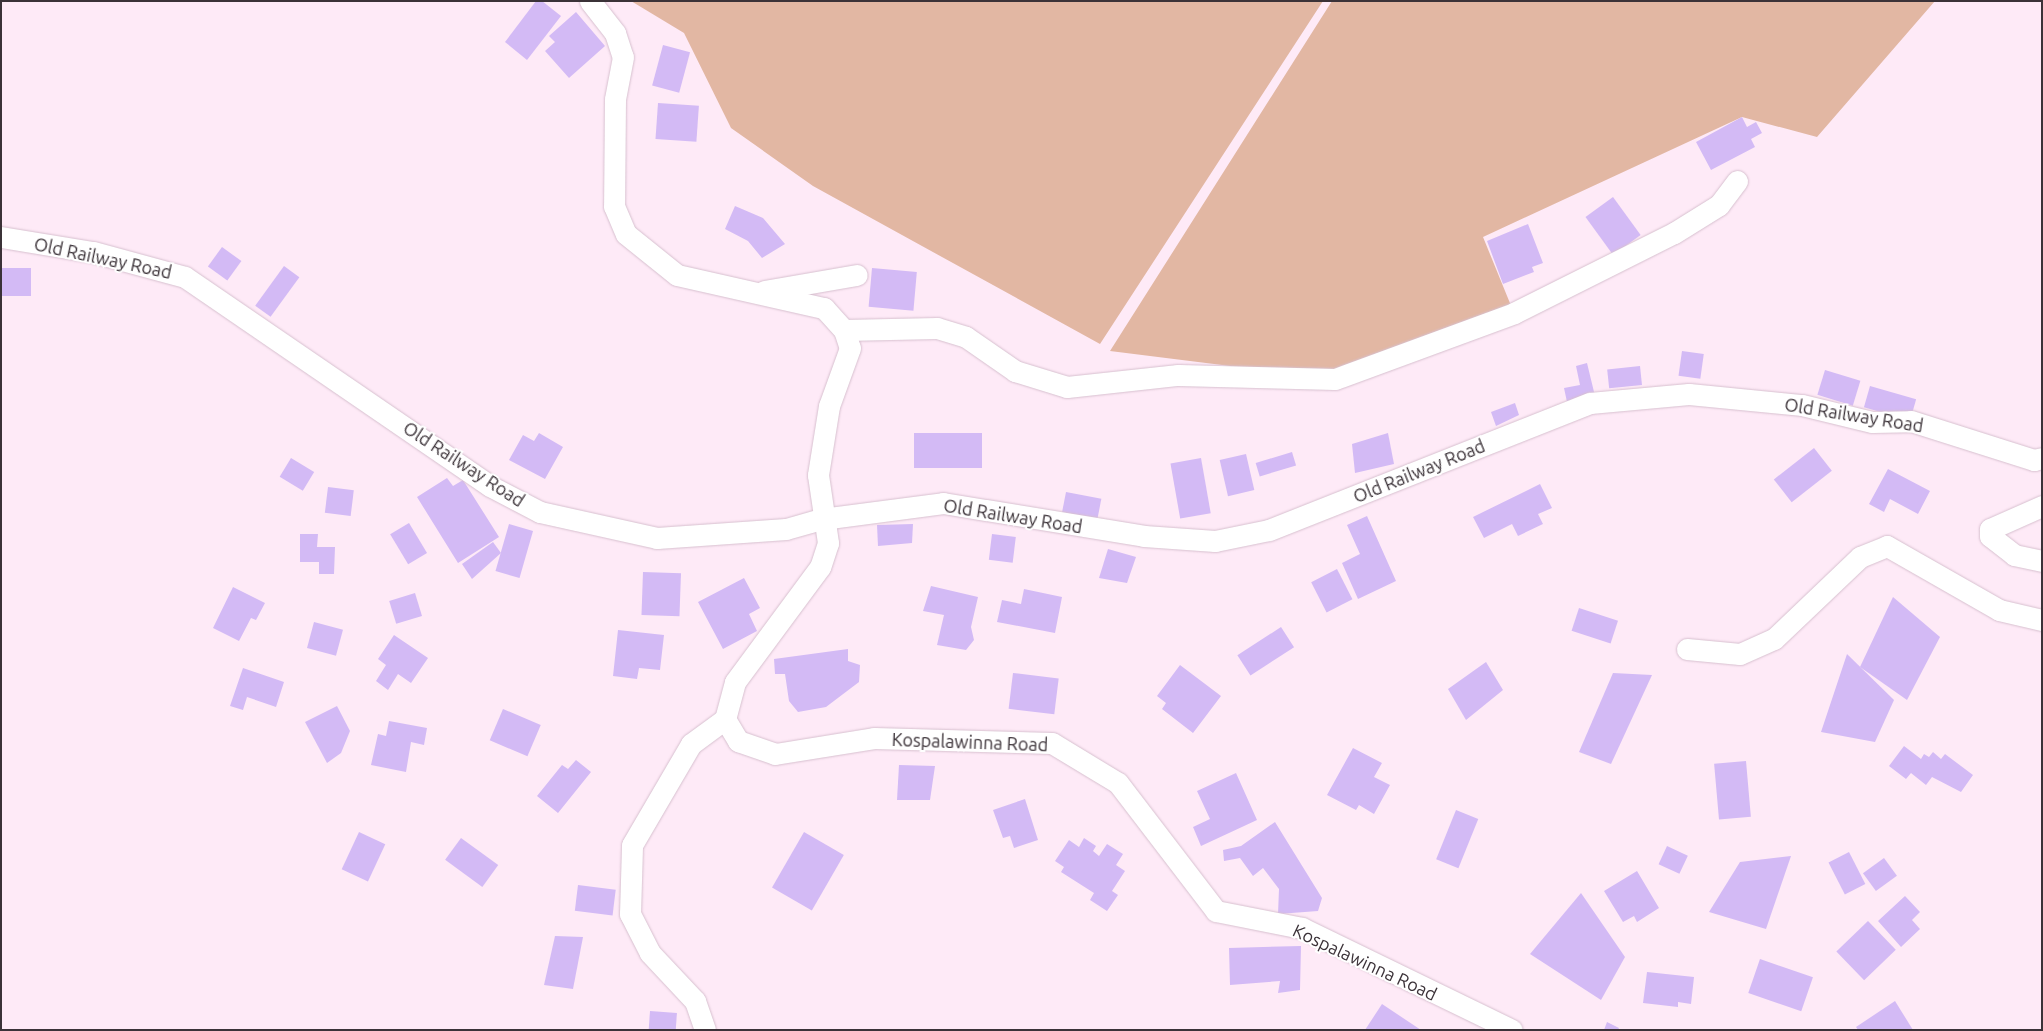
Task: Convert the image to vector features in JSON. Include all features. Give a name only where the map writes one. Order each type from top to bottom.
[{"type":"street","points":[[590,1],[615,33],[622,57],[615,99],[614,206],[626,234],[677,275],[824,308],[844,330],[850,348],[829,406],[818,475],[822,519],[828,543],[820,567],[735,682],[725,718],[691,744],[632,846],[630,914],[650,953],[695,1001],[704,1030]]},
{"type":"street","points":[[844,330],[937,328],[966,337],[1015,371],[1067,387],[1178,375],[1335,379],[1514,313],[1674,233],[1719,205],[1736,181]]},
{"type":"street","name":"Old Railway Road","points":[[1,237],[93,252],[185,277],[490,486],[540,512],[657,538],[786,529],[822,519],[943,503],[1144,536],[1215,541],[1269,530],[1590,403],[1689,394],[1802,405],[1872,422],[1911,421],[2034,460],[2042,458]]},
{"type":"street","points":[[752,293],[857,275]]},
{"type":"street","points":[[2042,506],[1990,529],[1990,536],[2014,555],[2042,562]]},
{"type":"street","points":[[1687,649],[1740,654],[1774,639],[1860,557],[1887,546],[1998,610],[2042,620]]},
{"type":"street","name":"Kospalawinna Road","points":[[725,718],[738,741],[775,754],[874,738],[1052,743],[1118,783],[1216,912],[1302,928],[1512,1030]]},
{"type":"shaded area","points":[[631,1],[1323,1],[1100,344],[813,186],[731,128],[684,33]]},
{"type":"shaded area","points":[[1332,1],[1935,1],[1817,137],[1742,117],[1483,237],[1514,313],[1335,379],[1110,351]]},
{"type":"building","points":[[536,1],[542,1],[561,16],[527,60],[505,42]]},
{"type":"building","points":[[576,12],[605,46],[569,78],[545,51],[555,42],[549,36]]},
{"type":"building","points":[[663,45],[690,52],[679,93],[652,86]]},
{"type":"building","points":[[658,103],[699,106],[696,142],[655,139]]},
{"type":"building","points":[[1742,117],[1747,127],[1756,122],[1762,133],[1751,139],[1755,147],[1711,170],[1696,142]]},
{"type":"building","points":[[1613,197],[1641,235],[1613,255],[1585,217]]},
{"type":"building","points":[[735,206],[763,218],[785,244],[762,258],[748,241],[725,229]]},
{"type":"building","points":[[1528,224],[1543,263],[1532,267],[1534,272],[1503,284],[1487,241]]},
{"type":"building","points":[[222,247],[241,261],[227,281],[208,266]]},
{"type":"building","points":[[284,266],[299,277],[271,317],[255,306]]},
{"type":"building","points":[[1,268],[31,268],[31,296],[1,296]]},
{"type":"building","points":[[872,268],[917,272],[913,311],[869,307]]},
{"type":"building","points":[[1682,351],[1704,354],[1700,379],[1679,376]]},
{"type":"building","points":[[1587,363],[1595,396],[1567,402],[1564,388],[1580,385],[1576,366]]},
{"type":"building","points":[[1640,366],[1642,385],[1609,388],[1607,369]]},
{"type":"building","points":[[1825,370],[1860,381],[1853,406],[1817,395]]},
{"type":"building","points":[[1870,386],[1916,399],[1910,420],[1864,407]]},
{"type":"building","points":[[1515,403],[1519,415],[1496,426],[1491,412]]},
{"type":"building","points":[[539,433],[563,447],[545,479],[509,460],[523,435],[534,441]]},
{"type":"building","points":[[914,433],[982,433],[982,468],[914,468]]},
{"type":"building","points":[[1388,433],[1394,464],[1355,473],[1352,444]]},
{"type":"building","points":[[1814,448],[1832,471],[1792,502],[1774,479]]},
{"type":"building","points":[[1292,452],[1296,465],[1260,476],[1256,463]]},
{"type":"building","points":[[1246,454],[1254,490],[1228,496],[1220,460]]},
{"type":"building","points":[[291,458],[314,472],[303,491],[280,477]]},
{"type":"building","points":[[1201,458],[1211,513],[1180,519],[1170,463]]},
{"type":"building","points":[[1888,469],[1930,491],[1918,514],[1890,499],[1884,512],[1869,504]]},
{"type":"building","points":[[447,478],[453,486],[463,480],[499,537],[458,563],[417,497]]},
{"type":"building","points":[[1540,484],[1552,508],[1538,514],[1543,524],[1518,536],[1512,524],[1484,538],[1473,517]]},
{"type":"building","points":[[328,487],[354,490],[351,516],[325,513]]},
{"type":"building","points":[[1066,492],[1101,499],[1097,521],[1062,515]]},
{"type":"building","points":[[1367,516],[1396,581],[1358,599],[1342,563],[1360,554],[1347,525]]},
{"type":"building","points":[[409,523],[427,553],[408,564],[390,534]]},
{"type":"building","points":[[509,524],[533,531],[520,578],[495,571]]},
{"type":"building","points":[[913,524],[912,543],[878,546],[877,525]]},
{"type":"building","points":[[300,534],[318,534],[317,547],[335,547],[334,574],[319,574],[319,562],[300,562]]},
{"type":"building","points":[[992,534],[1016,537],[1013,563],[989,560]]},
{"type":"building","points":[[493,542],[501,553],[472,579],[462,564]]},
{"type":"building","points":[[1108,549],[1136,557],[1127,583],[1099,578]]},
{"type":"building","points":[[1337,569],[1352,599],[1327,612],[1311,582]]},
{"type":"building","points":[[643,572],[681,573],[679,616],[641,615]]},
{"type":"building","points":[[744,578],[760,608],[749,614],[757,631],[723,649],[698,602]]},
{"type":"building","points":[[931,586],[978,597],[971,627],[974,640],[966,650],[937,645],[944,615],[923,611]]},
{"type":"building","points":[[233,587],[265,603],[256,620],[251,618],[239,641],[213,628]]},
{"type":"building","points":[[1024,589],[1062,597],[1055,633],[997,622],[1002,600],[1021,604]]},
{"type":"building","points":[[415,593],[422,616],[396,624],[389,601]]},
{"type":"building","points":[[1893,597],[1940,637],[1907,700],[1860,667]]},
{"type":"building","points":[[1579,608],[1618,621],[1611,643],[1572,631]]},
{"type":"building","points":[[314,622],[343,630],[336,656],[307,648]]},
{"type":"building","points":[[1281,627],[1294,647],[1250,675],[1237,655]]},
{"type":"building","points":[[618,630],[664,635],[660,670],[639,668],[637,679],[613,676]]},
{"type":"building","points":[[394,635],[428,658],[411,683],[398,674],[388,690],[376,681],[386,665],[378,659]]},
{"type":"building","points":[[848,649],[848,661],[860,665],[859,682],[826,707],[798,712],[789,701],[785,674],[775,674],[774,659]]},
{"type":"building","points":[[1847,654],[1894,700],[1875,742],[1821,732]]},
{"type":"building","points":[[1486,662],[1503,690],[1466,720],[1448,689]]},
{"type":"building","points":[[1180,665],[1221,696],[1193,733],[1162,709],[1166,703],[1157,696]]},
{"type":"building","points":[[243,668],[284,682],[276,707],[247,697],[243,710],[230,706]]},
{"type":"building","points":[[1013,673],[1059,679],[1054,714],[1009,709]]},
{"type":"building","points":[[1613,673],[1652,675],[1611,764],[1579,752]]},
{"type":"building","points":[[337,706],[350,731],[341,753],[327,763],[305,722]]},
{"type":"building","points":[[503,709],[541,725],[527,756],[490,740]]},
{"type":"building","points":[[389,721],[427,728],[424,745],[411,742],[406,772],[371,765],[378,734],[386,736]]},
{"type":"building","points":[[1904,746],[1921,759],[1924,754],[1929,757],[1933,752],[1941,759],[1945,754],[1973,775],[1961,792],[1932,777],[1926,785],[1911,773],[1906,779],[1889,766]]},
{"type":"building","points":[[1353,748],[1382,763],[1374,777],[1390,785],[1374,814],[1359,805],[1356,810],[1327,795]]},
{"type":"building","points":[[576,760],[591,772],[558,813],[537,796],[562,765],[568,769]]},
{"type":"building","points":[[1746,761],[1751,817],[1719,820],[1714,764]]},
{"type":"building","points":[[899,765],[935,766],[930,800],[897,800]]},
{"type":"building","points":[[1236,773],[1257,820],[1201,846],[1193,827],[1210,819],[1197,791]]},
{"type":"building","points":[[1025,799],[1038,840],[1014,848],[1010,836],[1003,838],[993,810]]},
{"type":"building","points":[[1456,810],[1478,819],[1458,868],[1436,859]]},
{"type":"building","points":[[1275,822],[1322,898],[1318,911],[1278,914],[1279,889],[1263,868],[1253,876],[1240,858],[1224,861],[1223,850],[1241,846]]},
{"type":"building","points":[[359,832],[385,844],[368,881],[342,869]]},
{"type":"building","points":[[804,832],[844,855],[812,910],[772,887]]},
{"type":"building","points":[[461,838],[498,865],[482,887],[445,860]]},
{"type":"building","points":[[1084,838],[1096,846],[1093,851],[1099,856],[1107,844],[1123,854],[1116,865],[1125,871],[1112,891],[1118,895],[1107,911],[1090,900],[1094,893],[1061,872],[1064,867],[1055,861],[1069,840],[1079,847]]},
{"type":"building","points":[[1667,846],[1688,856],[1679,874],[1659,864]]},
{"type":"building","points":[[1849,852],[1865,884],[1845,895],[1829,862]]},
{"type":"building","points":[[1791,856],[1766,929],[1709,912],[1740,862]]},
{"type":"building","points":[[1884,858],[1897,876],[1876,891],[1863,873]]},
{"type":"building","points":[[1637,871],[1659,908],[1637,922],[1634,916],[1623,922],[1604,891]]},
{"type":"building","points":[[578,885],[616,890],[613,915],[575,911]]},
{"type":"building","points":[[1581,893],[1625,957],[1601,1000],[1530,954]]},
{"type":"building","points":[[1905,896],[1920,912],[1912,920],[1920,929],[1901,947],[1878,921]]},
{"type":"building","points":[[1868,921],[1896,950],[1864,980],[1836,952]]},
{"type":"building","points":[[555,936],[583,937],[573,989],[544,985]]},
{"type":"building","points":[[1301,946],[1300,990],[1278,993],[1280,981],[1230,985],[1229,948]]},
{"type":"building","points":[[1760,959],[1813,977],[1801,1011],[1748,993]]},
{"type":"building","points":[[1647,972],[1694,977],[1691,1004],[1678,1002],[1678,1007],[1643,1003]]},
{"type":"building","points":[[1895,1001],[1913,1030],[1858,1030],[1856,1027]]},
{"type":"building","points":[[1382,1004],[1421,1030],[1365,1030]]},
{"type":"building","points":[[650,1011],[677,1013],[676,1030],[649,1030]]},
{"type":"building","points":[[1607,1022],[1619,1028],[1618,1030],[1604,1030]]}]
